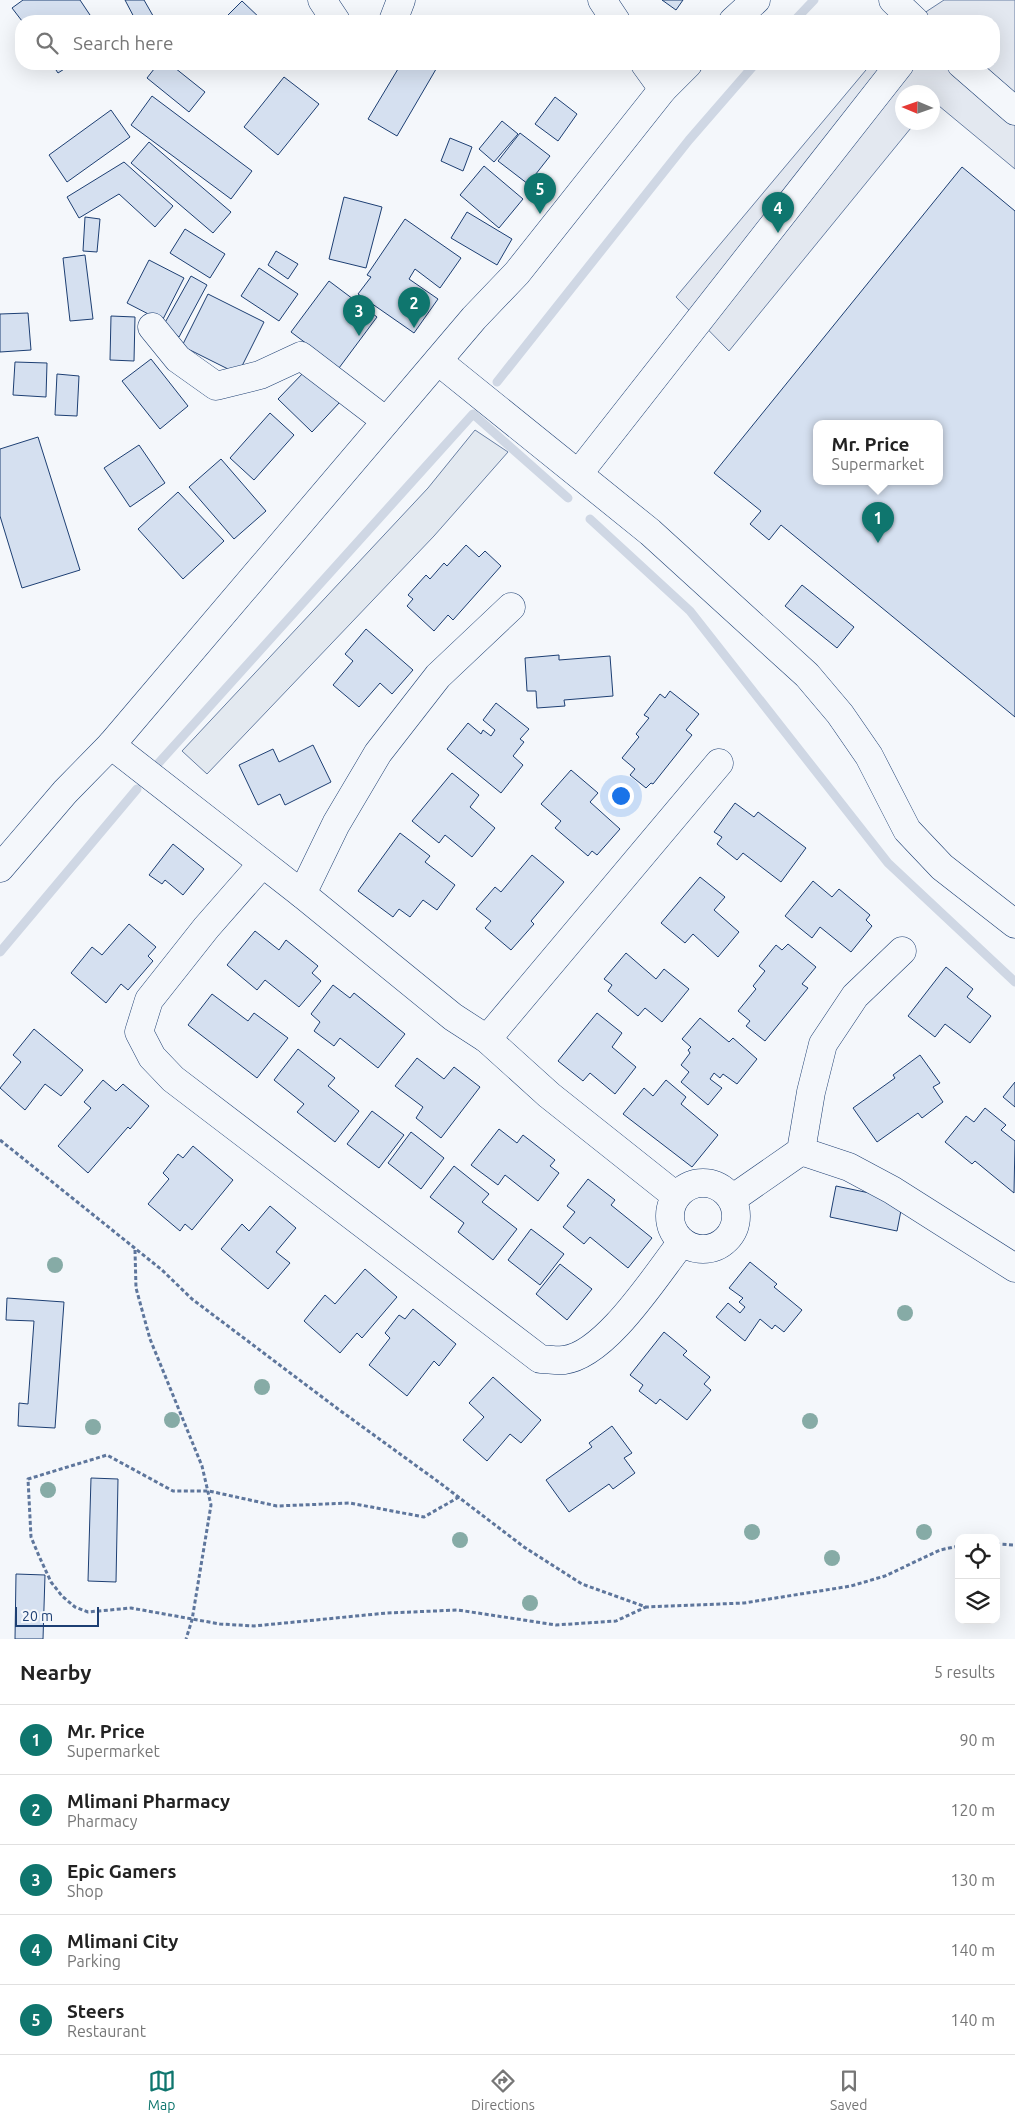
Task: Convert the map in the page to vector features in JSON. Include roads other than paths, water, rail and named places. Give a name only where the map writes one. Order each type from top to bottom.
[{"type":"street","points":[[322,0],[332,15]]},
{"type":"street","points":[[395,15],[401,0]]},
{"type":"street","points":[[602,0],[612,15]]},
{"type":"street","points":[[740,15],[756,0]]},
{"type":"street","points":[[892,0],[908,15]]},
{"type":"street","points":[[649,70],[663,89]]},
{"type":"street","points":[[0,868],[65,792],[111,745],[474,318],[517,273],[663,89],[682,70]]},
{"type":"street","points":[[579,473],[895,70]]},
{"type":"street","points":[[968,70],[1015,111]]},
{"type":"street","points":[[152,327],[178,359],[216,386],[260,375],[301,356],[386,421]]},
{"type":"street","points":[[438,361],[650,532],[808,675],[840,714],[869,756],[907,830],[942,867],[1015,924]]},
{"type":"street","points":[[302,894],[336,824],[378,753],[438,676],[511,607]]},
{"type":"street","points":[[111,745],[302,894],[454,1017],[487,1039],[555,1101],[676,1196]]},
{"type":"street","points":[[487,1039],[718,763]]},
{"type":"street","points":[[262,864],[206,928],[149,1000],[139,1032],[152,1057],[173,1079],[540,1359],[564,1360],[587,1351],[612,1332],[682,1242]]},
{"type":"street","points":[[732,1199],[801,1151],[823,1044],[855,996],[902,951]]},
{"type":"street","points":[[801,1151],[849,1167],[892,1190],[1015,1268]]},
{"type":"street","points":[[705,1182],[723,1189],[732,1199],[736,1219],[729,1238],[711,1249],[701,1250],[682,1242],[674,1232],[670,1220],[670,1207],[676,1196],[686,1187],[705,1182]]},
{"type":"waterway","points":[[800,15],[814,0]]},
{"type":"waterway","points":[[497,382],[689,140],[750,70]]},
{"type":"waterway","points":[[155,767],[473,414],[568,498]]},
{"type":"waterway","points":[[590,519],[690,611],[888,863],[1015,982]]},
{"type":"waterway","points":[[0,952],[137,789]]},
{"type":"place","name":"Steers","points":[[540,214]]},
{"type":"place","name":"Mlimani City","points":[[778,233]]},
{"type":"place","name":"Mlimani Pharmacy","points":[[414,328]]},
{"type":"place","name":"Epic Gamers","points":[[359,336]]},
{"type":"place","name":"Mr. Price","points":[[878,543]]}]
